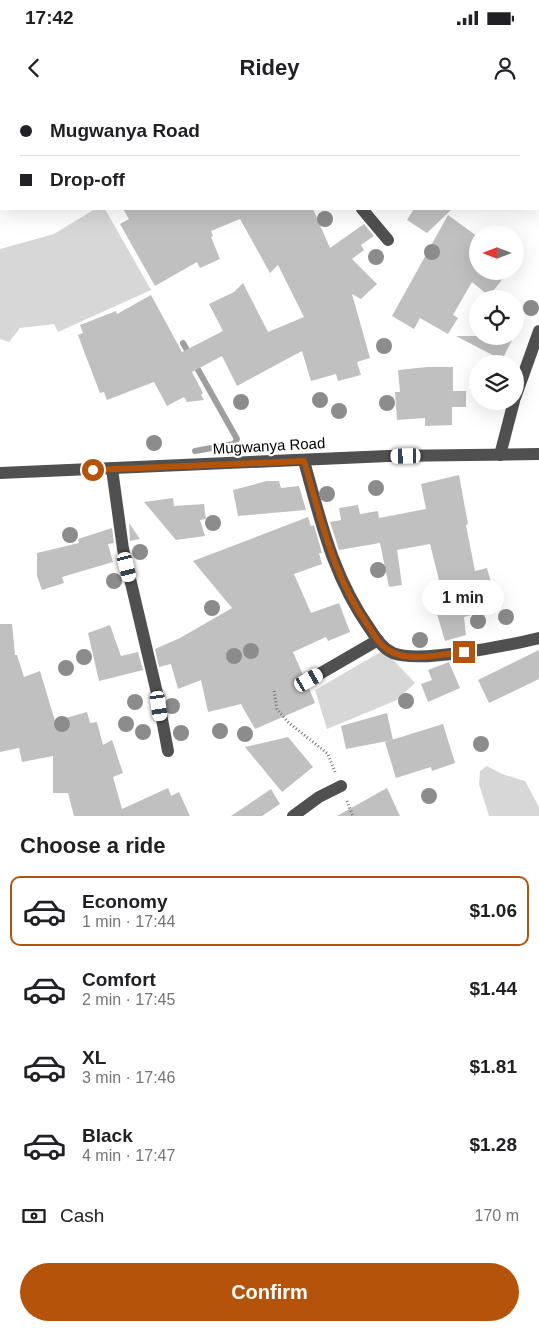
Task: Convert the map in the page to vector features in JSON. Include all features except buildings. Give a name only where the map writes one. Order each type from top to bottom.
[{"type":"street","points":[[363,210],[388,240]]},
{"type":"street","points":[[524,372],[539,331]]},
{"type":"street","points":[[500,455],[511,410]]},
{"type":"street","name":"Mugwanya Road","points":[[0,473],[388,456],[539,454]]},
{"type":"street","points":[[304,461],[337,573],[355,608],[378,640],[392,653],[405,656],[464,652],[512,645],[539,638]]},
{"type":"street","points":[[112,469],[122,549],[157,693],[168,751]]},
{"type":"street","points":[[309,680],[378,640]]},
{"type":"street","points":[[293,816],[319,797],[340,786]]},
{"type":"path","points":[[274,691],[277,709],[288,722],[328,754],[353,816]]},
{"type":"shaded area","points":[[93,210],[106,210],[151,290],[58,332],[54,324],[20,328],[9,342],[0,339],[0,249],[54,234]]},
{"type":"shaded area","points":[[384,650],[415,683],[397,700],[327,729],[315,690]]},
{"type":"shaded area","points":[[487,766],[502,774],[525,781],[539,807],[539,816],[489,816],[479,784],[480,771]]},
{"type":"waterway","points":[[183,343],[237,439],[234,444],[195,451]]},
{"type":"route","points":[[93,470],[304,461],[337,573],[355,608],[383,646],[392,653],[405,656],[464,652]]}]
